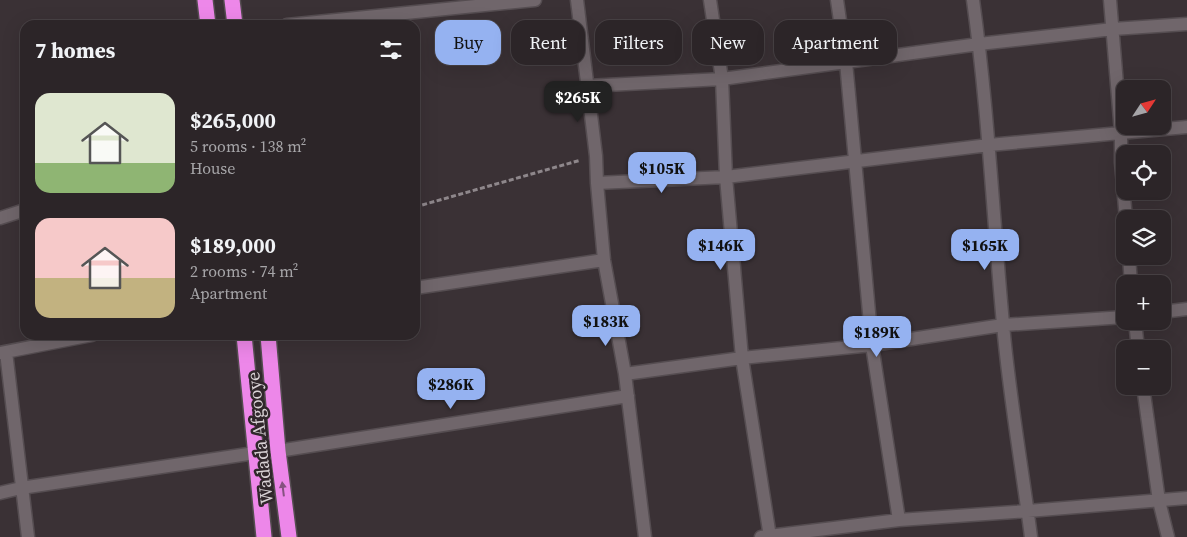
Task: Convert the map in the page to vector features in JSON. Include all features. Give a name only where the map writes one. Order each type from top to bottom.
[{"type":"highway","points":[[205,0],[207,20]]},
{"type":"highway","points":[[232,0],[234,20]]},
{"type":"highway","name":"Wadada Afgooye","points":[[244,340],[264,537]]},
{"type":"highway","name":"Wadada Afgooye","points":[[268,340],[278,451],[289,537]]},
{"type":"street","points":[[337,20],[535,0]]},
{"type":"street","points":[[577,0],[596,156],[604,260],[625,374],[645,537]]},
{"type":"street","points":[[710,0],[722,79],[726,177],[742,358],[767,537],[900,520],[1187,498]]},
{"type":"street","points":[[837,0],[840,20]]},
{"type":"street","points":[[973,0],[989,146],[1003,325],[1032,537]]},
{"type":"street","points":[[1110,0],[1117,80]]},
{"type":"street","points":[[897,55],[1113,29],[1187,24]]},
{"type":"street","points":[[587,86],[722,79],[824,65]]},
{"type":"street","points":[[846,65],[872,344],[900,520]]},
{"type":"street","points":[[1171,128],[1187,127]]},
{"type":"street","points":[[597,183],[726,177],[989,146],[1116,134]]},
{"type":"street","points":[[1122,135],[1121,162],[1125,210]]},
{"type":"street","points":[[0,218],[20,212]]},
{"type":"street","points":[[420,287],[604,260]]},
{"type":"street","points":[[1171,311],[1187,309]]},
{"type":"street","points":[[625,374],[742,358],[872,344],[1003,325],[1116,318]]},
{"type":"street","points":[[28,537],[3,352],[66,340]]},
{"type":"street","points":[[1144,395],[1159,501],[1168,537]]},
{"type":"street","points":[[278,451],[628,396]]},
{"type":"street","points":[[0,493],[21,488],[255,453]]},
{"type":"path","points":[[420,206],[596,156]]}]
